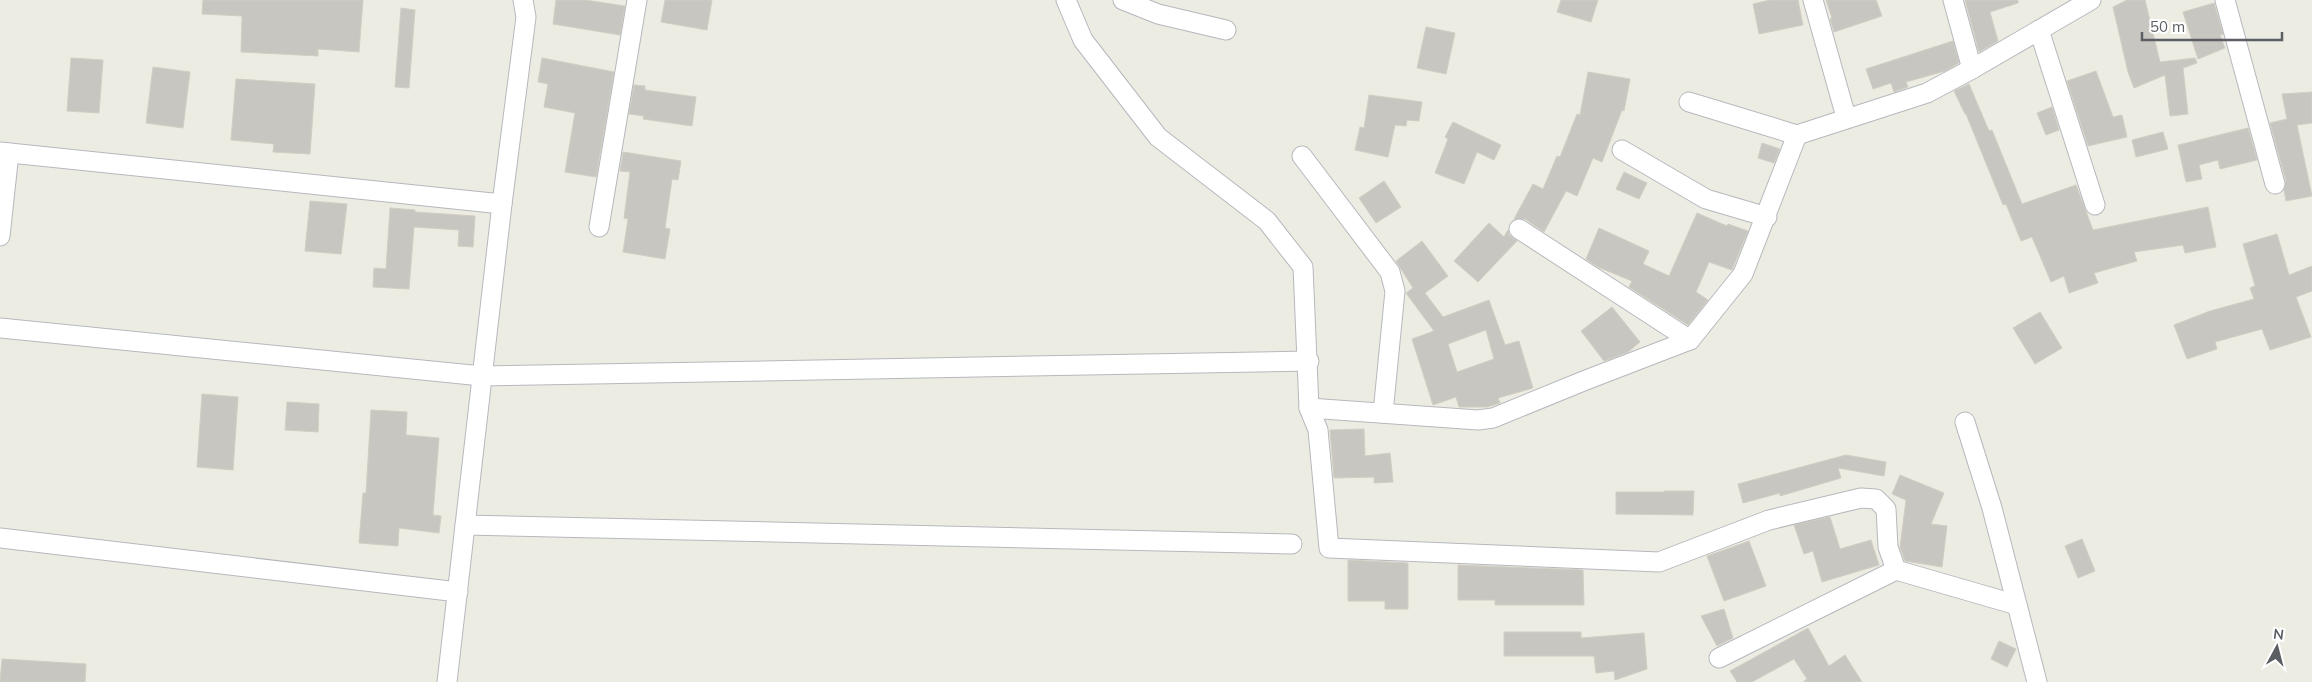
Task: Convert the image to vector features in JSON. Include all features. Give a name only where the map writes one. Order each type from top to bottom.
[{"type":"street","points":[[447,682],[502,204],[526,17],[523,0]]},
{"type":"street","points":[[599,227],[636,0]]},
{"type":"street","points":[[1066,0],[1083,40],[1158,137],[1267,221],[1303,267],[1309,361],[1309,408],[1318,430],[1329,548],[1659,562],[1769,520],[1861,498],[1876,498],[1886,509],[1888,547],[1896,570]]},
{"type":"street","points":[[1123,0],[1158,14],[1226,30]]},
{"type":"street","points":[[1813,0],[1846,117]]},
{"type":"street","points":[[1953,0],[1972,69]]},
{"type":"street","points":[[1689,102],[1797,135],[1846,117],[1927,93],[2091,0]]},
{"type":"street","points":[[2225,0],[2274,184]]},
{"type":"street","points":[[2039,30],[2095,205]]},
{"type":"street","points":[[1309,408],[1478,420],[1493,418],[1690,340],[1744,274],[1797,135]]},
{"type":"street","points":[[1622,150],[1706,199],[1767,217]]},
{"type":"street","points":[[0,236],[5,152],[502,204]]},
{"type":"street","points":[[1302,156],[1390,272],[1395,291],[1382,413]]},
{"type":"street","points":[[1519,229],[1690,340]]},
{"type":"street","points":[[0,328],[482,376],[1309,361]]},
{"type":"street","points":[[1965,422],[1992,508],[2037,682]]},
{"type":"street","points":[[465,525],[1292,544]]},
{"type":"street","points":[[0,538],[458,592]]},
{"type":"street","points":[[1719,658],[1896,570],[2017,605]]},
{"type":"building","points":[[203,0],[363,0],[359,52],[318,49],[318,56],[241,52],[242,16],[202,14]]},
{"type":"building","points":[[556,0],[585,0],[625,6],[620,35],[553,24]]},
{"type":"building","points":[[665,0],[712,0],[707,30],[661,22]]},
{"type":"building","points":[[1561,0],[1598,0],[1591,22],[1557,12]]},
{"type":"building","points":[[1770,0],[1798,0],[1803,25],[1759,34],[1753,4]]},
{"type":"building","points":[[1826,0],[1876,0],[1882,16],[1834,32]]},
{"type":"building","points":[[1965,0],[2018,0],[2018,3],[1990,12],[1998,41],[1979,52]]},
{"type":"building","points":[[2127,0],[2145,0],[2160,62],[2195,58],[2197,63],[2183,68],[2188,114],[2170,116],[2165,75],[2134,88],[2128,72],[2113,7]]},
{"type":"building","points":[[2214,3],[2223,34],[2220,35],[2225,48],[2198,59],[2183,12]]},
{"type":"building","points":[[401,8],[415,10],[409,88],[395,87]]},
{"type":"building","points":[[1426,27],[1455,33],[1446,74],[1417,68]]},
{"type":"building","points":[[1953,41],[1959,63],[1945,71],[1906,82],[1908,87],[1894,92],[1891,83],[1873,89],[1866,69]]},
{"type":"building","points":[[71,58],[103,60],[99,113],[67,111]]},
{"type":"building","points":[[542,58],[614,72],[596,177],[565,172],[575,113],[544,107],[548,84],[538,82]]},
{"type":"building","points":[[153,67],[190,72],[183,128],[146,123]]},
{"type":"building","points":[[2096,71],[2113,117],[2122,115],[2127,137],[2088,146],[2067,81]]},
{"type":"building","points":[[1588,72],[1630,79],[1624,111],[1622,110],[1602,162],[1593,158],[1577,196],[1566,191],[1544,232],[1525,219],[1514,219],[1533,184],[1543,189],[1557,156],[1560,157],[1577,114],[1580,115]]},
{"type":"building","points":[[236,79],[315,84],[310,154],[273,152],[274,144],[231,140]]},
{"type":"building","points":[[1969,84],[1989,131],[1992,130],[2022,204],[2076,185],[2093,230],[2208,207],[2216,247],[2185,253],[2183,245],[2134,252],[2137,261],[2094,273],[2098,283],[2069,293],[2064,276],[2051,282],[2032,237],[2021,241],[2006,204],[2003,205],[1966,114],[1954,91]]},
{"type":"building","points":[[634,85],[645,86],[645,90],[696,97],[692,126],[643,119],[644,116],[629,114]]},
{"type":"building","points":[[2312,92],[2312,123],[2297,125],[2312,196],[2286,201],[2284,190],[2286,181],[2270,123],[2287,119],[2282,94]]},
{"type":"building","points":[[1369,95],[1422,102],[1419,121],[1407,120],[1406,126],[1395,125],[1388,157],[1355,150],[1360,127],[1364,128]]},
{"type":"building","points":[[2052,107],[2059,130],[2046,135],[2037,113]]},
{"type":"building","points":[[1453,122],[1501,145],[1494,160],[1477,152],[1464,184],[1435,173],[1448,139],[1445,137]]},
{"type":"building","points":[[2248,128],[2257,160],[2220,169],[2218,160],[2199,165],[2202,179],[2186,182],[2178,145]]},
{"type":"building","points":[[2163,132],[2168,149],[2136,157],[2132,140]]},
{"type":"building","points":[[1762,143],[1780,149],[1774,163],[1758,158]]},
{"type":"building","points":[[623,152],[681,161],[678,180],[672,179],[665,228],[670,229],[665,259],[623,252],[628,219],[624,218],[630,172],[620,171]]},
{"type":"building","points":[[1624,172],[1647,183],[1639,199],[1616,189]]},
{"type":"building","points":[[1384,181],[1401,207],[1376,223],[1359,198]]},
{"type":"building","points":[[310,201],[347,204],[341,254],[305,251]]},
{"type":"building","points":[[390,208],[415,210],[415,212],[475,216],[473,247],[458,246],[459,230],[414,227],[409,289],[373,287],[374,268],[386,269]]},
{"type":"building","points":[[1697,213],[1727,226],[1728,224],[1748,231],[1732,270],[1709,262],[1696,292],[1708,300],[1688,325],[1629,287],[1632,281],[1598,267],[1586,259],[1599,228],[1649,251],[1643,264],[1669,276]]},
{"type":"building","points":[[1489,223],[1504,237],[1508,230],[1509,235],[1517,241],[1478,282],[1454,261]]},
{"type":"building","points":[[2277,234],[2289,275],[2312,266],[2312,291],[2296,297],[2311,337],[2270,350],[2262,329],[2215,342],[2217,349],[2187,359],[2174,325],[2210,311],[2254,299],[2250,288],[2255,286],[2243,244]]},
{"type":"building","points":[[1422,241],[1448,276],[1425,293],[1443,317],[1489,300],[1505,345],[1519,341],[1533,388],[1498,398],[1500,403],[1487,407],[1459,407],[1456,397],[1433,405],[1412,339],[1434,331],[1406,293],[1413,288],[1396,261]],"holes":[[[1486,330],[1494,359],[1457,372],[1448,344]]]},
{"type":"building","points":[[1612,307],[1640,342],[1628,352],[1604,361],[1581,331]]},
{"type":"building","points":[[2040,312],[2062,348],[2035,364],[2013,328]]},
{"type":"building","points":[[202,394],[238,397],[233,470],[197,467]]},
{"type":"building","points":[[287,402],[319,404],[318,432],[285,430]]},
{"type":"building","points":[[371,410],[407,412],[406,435],[439,438],[433,515],[441,516],[439,533],[399,528],[398,546],[359,543],[363,493],[366,493]]},
{"type":"building","points":[[1364,429],[1365,456],[1390,453],[1393,482],[1374,483],[1374,477],[1334,478],[1330,430]]},
{"type":"building","points":[[1846,455],[1886,462],[1884,476],[1838,468],[1841,478],[1780,496],[1780,493],[1743,503],[1738,484]]},
{"type":"building","points":[[1900,475],[1944,493],[1931,524],[1947,526],[1942,567],[1905,561],[1900,547],[1906,500],[1892,494]]},
{"type":"building","points":[[1694,491],[1693,515],[1616,514],[1616,492]]},
{"type":"building","points":[[1830,517],[1840,549],[1871,540],[1879,565],[1822,582],[1813,551],[1804,554],[1794,525]]},
{"type":"building","points":[[2082,539],[2095,571],[2078,578],[2065,546]]},
{"type":"building","points":[[1749,541],[1766,586],[1724,601],[1707,556]]},
{"type":"building","points":[[1348,560],[1408,563],[1408,609],[1385,609],[1385,601],[1348,601]]},
{"type":"building","points":[[1458,565],[1583,570],[1584,605],[1495,605],[1495,600],[1458,600]]},
{"type":"building","points":[[1724,609],[1733,638],[1717,646],[1701,616]]},
{"type":"building","points":[[1808,628],[1829,666],[1845,655],[1862,682],[1803,682],[1807,679],[1794,659],[1752,682],[1737,682],[1730,671]]},
{"type":"building","points":[[1504,632],[1581,632],[1581,638],[1644,633],[1647,669],[1615,680],[1614,671],[1596,673],[1594,656],[1504,656]]},
{"type":"building","points":[[1999,641],[2016,649],[2007,667],[1991,659]]},
{"type":"building","points":[[2,659],[86,664],[85,682],[0,682]]}]
